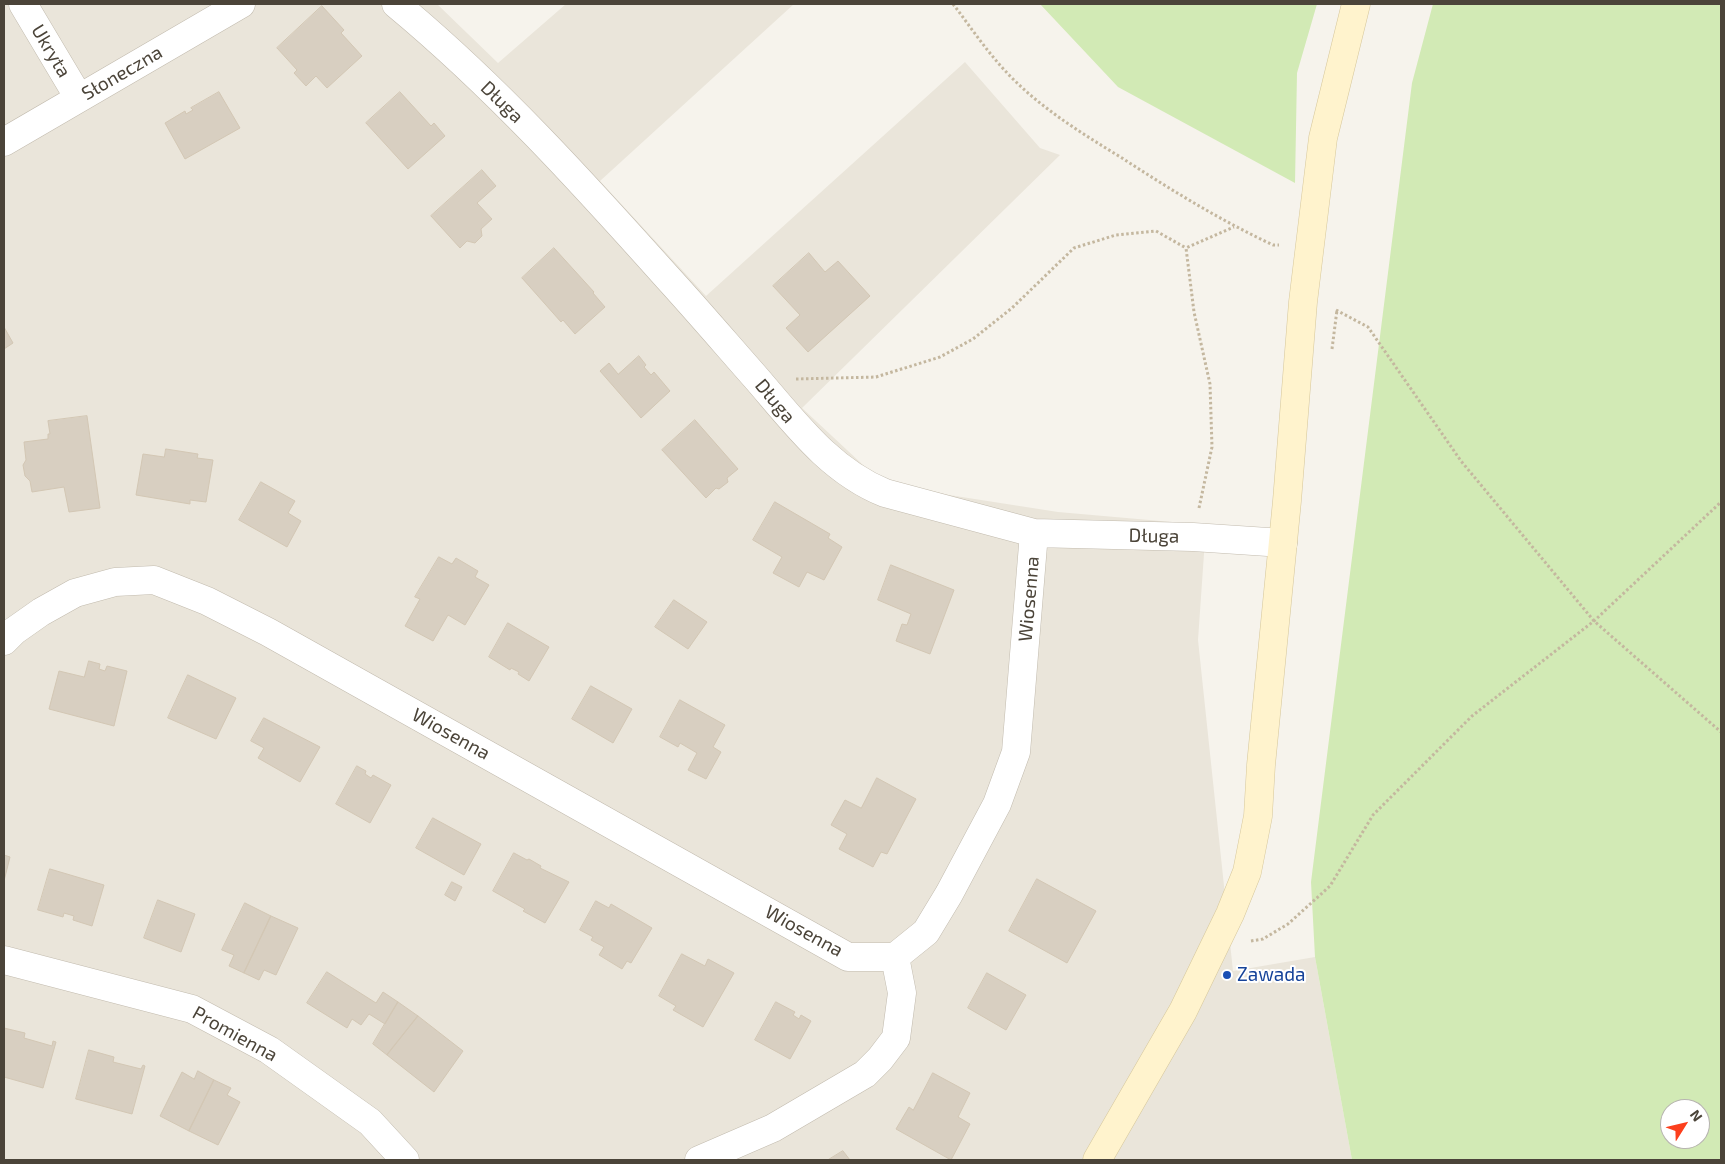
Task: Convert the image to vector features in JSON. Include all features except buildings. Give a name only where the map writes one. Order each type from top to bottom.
[{"type":"street","name":"Ukryta","points":[[23,4],[78,98]]},
{"type":"street","name":"Słoneczna","points":[[4,142],[242,4]]},
{"type":"street","name":"Długa","points":[[396,4],[425,28],[523,122],[563,164],[661,270],[806,437],[845,471],[865,485],[885,493],[1034,533],[1193,537],[1283,543]]},
{"type":"street","points":[[1097,1160],[1183,1011],[1214,948],[1247,872],[1258,816],[1303,302],[1323,138],[1356,4]]},
{"type":"street","name":"Wiosenna","points":[[4,642],[14,631],[41,612],[75,593],[115,582],[154,580],[207,600],[268,632],[848,957],[895,956],[926,932],[949,894],[997,804],[1016,752],[1034,533]]},
{"type":"street","points":[[699,1160],[773,1128],[865,1074],[880,1059],[896,1038],[902,993],[895,956]]},
{"type":"street","name":"Promienna","points":[[4,960],[192,1009],[269,1050],[370,1122],[405,1160]]},
{"type":"path","points":[[954,4],[1012,78],[1057,118],[1161,184],[1235,226],[1273,245],[1310,248]]},
{"type":"path","points":[[1186,248],[1235,226]]},
{"type":"path","points":[[758,381],[876,377],[940,356],[973,339],[1012,308],[1074,248],[1116,235],[1156,231],[1186,248]]},
{"type":"path","points":[[1186,248],[1194,312],[1210,384],[1212,447],[1193,537]]},
{"type":"path","points":[[1303,302],[1337,310],[1368,328],[1461,461],[1594,621],[1721,732]]},
{"type":"path","points":[[1214,948],[1262,939],[1288,924],[1330,886],[1373,815],[1472,716],[1594,621],[1721,502]]},
{"type":"shaded area","points":[[4,4],[437,4],[498,63],[566,4],[794,4],[600,181],[706,296],[965,62],[1040,148],[1060,155],[802,408],[877,478],[949,495],[1058,512],[1206,525],[1198,640],[1233,971],[1315,957],[1352,1160],[4,1160]]},
{"type":"green space","points":[[1040,4],[1317,4],[1297,73],[1295,183],[1118,87]]},
{"type":"green space","points":[[1433,4],[1721,4],[1721,1160],[1352,1160],[1315,957],[1311,882],[1412,83]]},
{"type":"place","name":"Zawada","points":[[1227,975]]}]
